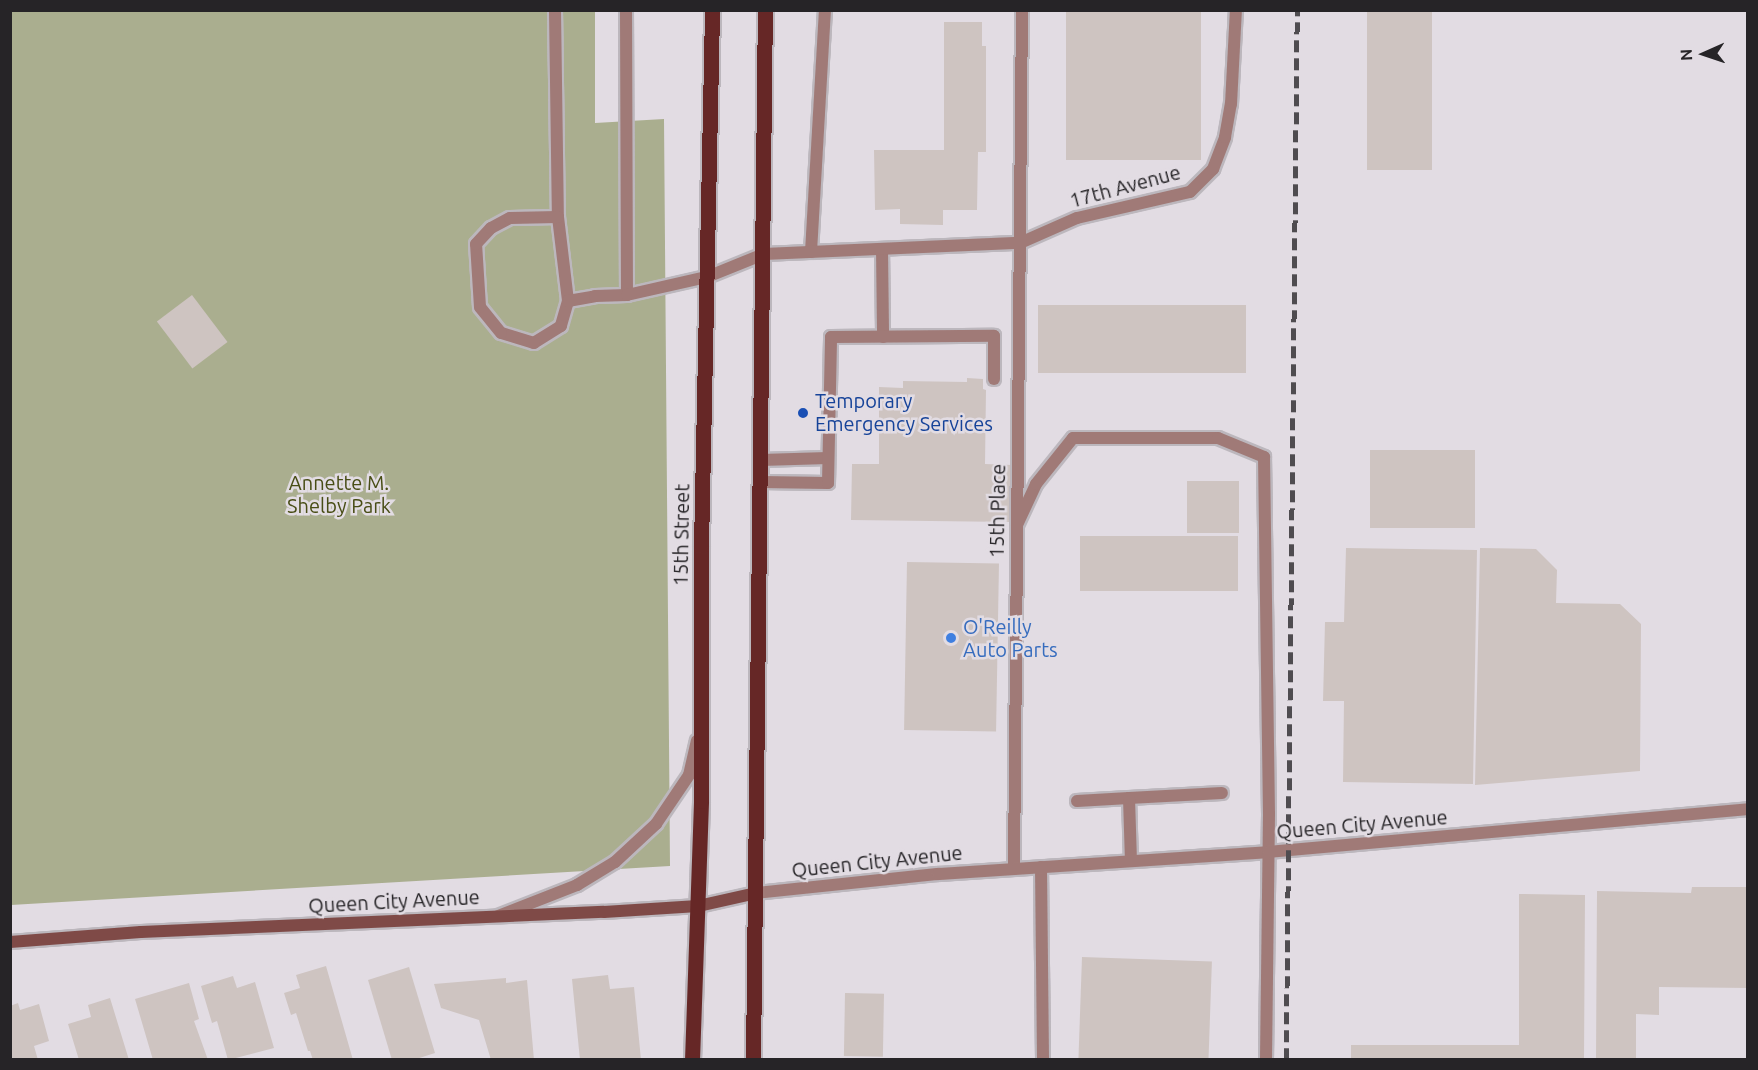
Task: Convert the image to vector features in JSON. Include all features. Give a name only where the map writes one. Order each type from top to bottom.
[{"type":"main road","name":"15th Street","points":[[692,1059],[702,719],[702,546],[712,10]]},
{"type":"main road","points":[[753,1059],[765,10]]},
{"type":"main road","name":"Queen City Avenue","points":[[10,942],[141,932],[698,906],[756,893]]},
{"type":"street","points":[[555,10],[558,217],[568,301],[561,326],[534,344],[501,333],[480,307],[476,244],[491,228],[510,218],[558,217]]},
{"type":"street","points":[[626,10],[627,295]]},
{"type":"street","points":[[812,252],[825,10]]},
{"type":"street","name":"15th Place","points":[[1014,869],[1022,10]]},
{"type":"street","name":"17th Avenue","points":[[568,301],[595,296],[627,295],[707,277],[764,254],[1020,243],[1077,218],[1190,192],[1213,169],[1225,137],[1231,104],[1236,10]]},
{"type":"street","points":[[882,249],[883,337]]},
{"type":"street","points":[[761,482],[828,483],[831,337],[994,336],[994,379]]},
{"type":"street","points":[[1016,529],[1036,484],[1072,438],[1218,438],[1264,457],[1268,852],[1266,1059]]},
{"type":"street","points":[[761,459],[828,458]]},
{"type":"street","points":[[498,916],[577,885],[615,862],[656,824],[689,775],[702,719]]},
{"type":"street","points":[[1077,801],[1222,793]]},
{"type":"street","points":[[1129,798],[1131,861]]},
{"type":"street","name":"Queen City Avenue","points":[[756,893],[1014,869],[1268,852],[1748,809]]},
{"type":"street","points":[[1041,867],[1043,1059]]},
{"type":"green space","name":"Annette M. Shelby Park","points":[[11,11],[595,11],[595,123],[664,119],[670,866],[11,905]]},
{"type":"building","points":[[1066,10],[1201,10],[1201,160],[1066,160]]},
{"type":"building","points":[[1367,10],[1432,10],[1432,170],[1367,170]]},
{"type":"building","points":[[944,22],[982,22],[982,46],[986,46],[986,152],[978,152],[977,210],[943,210],[943,225],[900,224],[900,209],[875,210],[874,150],[944,150]]},
{"type":"building","points":[[192,295],[228,342],[192,369],[157,321]]},
{"type":"building","points":[[1038,305],[1246,305],[1246,373],[1038,373]]},
{"type":"building","points":[[967,378],[983,379],[983,389],[986,390],[985,464],[1012,465],[1011,522],[851,520],[852,464],[879,464],[879,387],[903,388],[903,381],[967,382]]},
{"type":"building","points":[[1370,450],[1475,450],[1475,528],[1370,528]]},
{"type":"building","points":[[1187,481],[1239,481],[1239,533],[1187,533]]},
{"type":"building","points":[[1080,536],[1238,536],[1238,591],[1080,591]]},
{"type":"building","points":[[1346,548],[1477,550],[1473,784],[1343,782],[1344,701],[1323,701],[1325,622],[1344,622]]},
{"type":"building","points":[[1480,548],[1536,549],[1557,570],[1556,603],[1620,604],[1641,624],[1640,771],[1475,785]]},
{"type":"building","points":[[907,562],[999,564],[996,732],[904,730]]},
{"type":"building","points":[[1692,887],[1748,887],[1748,988],[1659,987],[1659,1015],[1636,1014],[1636,1060],[1596,1060],[1597,891],[1691,893]]},
{"type":"building","points":[[1519,894],[1585,895],[1584,1060],[1351,1060],[1351,1045],[1519,1045]]},
{"type":"building","points":[[1082,957],[1212,962],[1208,1060],[1078,1060]]},
{"type":"building","points":[[326,966],[353,1060],[313,1060],[296,1013],[291,1015],[284,993],[300,988],[296,975]]},
{"type":"building","points":[[409,967],[435,1053],[413,1060],[392,1060],[368,980]]},
{"type":"building","points":[[608,975],[610,989],[634,987],[641,1060],[580,1060],[572,979]]},
{"type":"building","points":[[233,976],[237,988],[255,982],[274,1048],[228,1060],[217,1021],[212,1023],[201,986]]},
{"type":"building","points":[[506,978],[506,983],[527,980],[534,1060],[491,1060],[479,1020],[441,1008],[434,984]]},
{"type":"building","points":[[189,983],[199,1019],[194,1021],[208,1060],[153,1060],[135,999]]},
{"type":"building","points":[[845,993],[884,994],[883,1057],[844,1056]]},
{"type":"building","points":[[110,998],[129,1060],[79,1060],[68,1024],[91,1017],[88,1005]]},
{"type":"building","points":[[18,1003],[20,1010],[39,1004],[49,1041],[34,1046],[38,1060],[10,1060],[10,1006]]},
{"type":"railway","points":[[1286,1060],[1297,10]]},
{"type":"place","name":"Temporary Emergency Services","points":[[803,413]]},
{"type":"place","name":"O'Reilly Auto Parts","points":[[951,638]]}]
